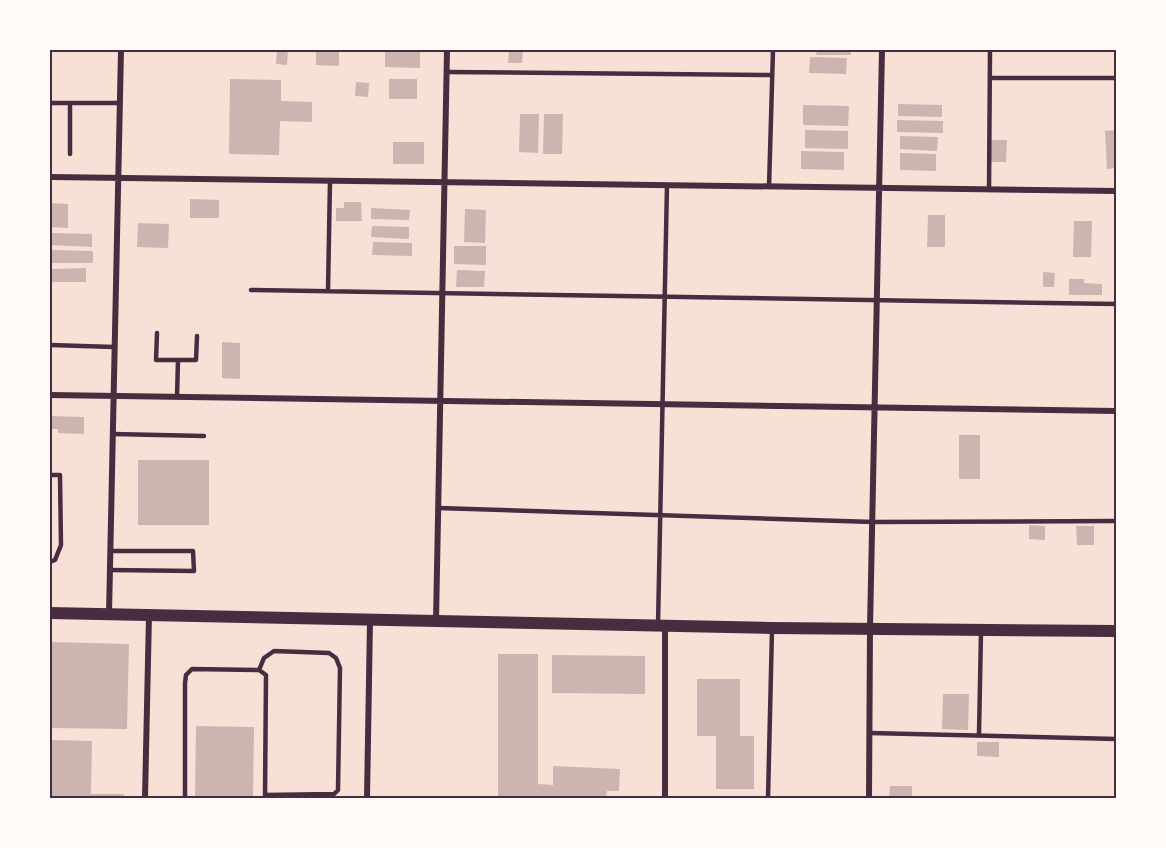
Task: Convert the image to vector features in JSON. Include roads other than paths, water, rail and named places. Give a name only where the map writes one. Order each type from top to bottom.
[{"type":"main road","points":[[50,613],[772,628],[1116,631]]},
{"type":"street","points":[[109,615],[121,50]]},
{"type":"street","points":[[436,621],[447,50]]},
{"type":"street","points":[[869,798],[870,628],[882,50]]},
{"type":"street","points":[[50,177],[1116,191]]},
{"type":"street","points":[[50,395],[1116,411]]},
{"type":"street","points":[[145,798],[149,615]]},
{"type":"street","points":[[367,798],[370,621]]},
{"type":"street","points":[[662,625],[665,798]]},
{"type":"lane","points":[[769,186],[773,50]]},
{"type":"lane","points":[[989,190],[990,50]]},
{"type":"lane","points":[[447,72],[772,75]]},
{"type":"lane","points":[[990,78],[1116,78]]},
{"type":"lane","points":[[50,103],[120,103]]},
{"type":"lane","points":[[70,103],[70,154]]},
{"type":"lane","points":[[328,291],[330,180]]},
{"type":"lane","points":[[662,625],[659,514],[664,404],[667,185]]},
{"type":"lane","points":[[251,290],[665,296],[877,302],[1116,304]]},
{"type":"lane","points":[[157,333],[156,360],[196,360],[197,336]]},
{"type":"lane","points":[[50,345],[114,347]]},
{"type":"lane","points":[[177,397],[178,360]]},
{"type":"lane","points":[[112,434],[204,436]]},
{"type":"lane","points":[[50,475],[60,475],[61,545],[56,560],[50,562]]},
{"type":"lane","points":[[438,508],[873,522],[1116,521]]},
{"type":"lane","points":[[110,551],[193,551],[194,571],[110,570]]},
{"type":"lane","points":[[768,798],[772,628]]},
{"type":"lane","points":[[979,734],[981,629]]},
{"type":"lane","points":[[185,798],[186,675],[192,669],[259,670],[266,675],[265,797],[334,794],[338,790],[340,668],[336,658],[329,653],[274,651],[264,658],[259,670]]},
{"type":"lane","points":[[870,733],[1116,739]]}]
